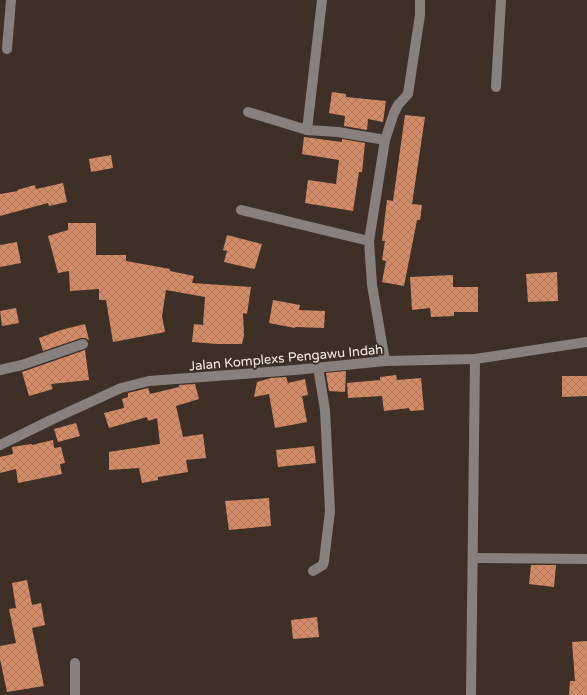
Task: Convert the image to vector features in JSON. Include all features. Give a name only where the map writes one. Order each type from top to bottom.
[{"type":"street","points":[[7,49],[10,0]]},
{"type":"street","points":[[307,130],[322,0]]},
{"type":"street","points":[[385,361],[372,285],[369,241],[385,140],[398,105],[408,94],[420,16],[420,0]]},
{"type":"street","points":[[496,87],[501,0]]},
{"type":"street","points":[[248,112],[307,130],[338,132],[385,140]]},
{"type":"street","points":[[241,210],[369,241]]},
{"type":"street","name":"Jalan Komplexs Pengawu Indah","points":[[0,445],[121,388],[149,381],[385,361],[475,359],[587,342]]},
{"type":"street","points":[[0,370],[22,366],[83,344]]},
{"type":"street","points":[[471,695],[475,359]]},
{"type":"street","points":[[313,571],[323,565],[330,510],[325,410],[318,367]]},
{"type":"street","points":[[473,558],[587,559]]},
{"type":"street","points":[[75,695],[76,662]]},
{"type":"building","points":[[332,92],[346,94],[346,97],[386,101],[383,122],[368,119],[367,130],[344,126],[345,116],[329,113]]},
{"type":"building","points":[[405,115],[425,117],[412,204],[422,205],[420,220],[417,220],[404,286],[382,282],[386,261],[382,260],[385,241],[382,241],[387,200],[393,201]]},
{"type":"building","points":[[304,137],[342,142],[342,139],[365,143],[362,172],[359,172],[353,211],[305,203],[308,180],[336,184],[339,160],[302,154]]},
{"type":"building","points":[[111,155],[113,168],[91,172],[89,159]]},
{"type":"building","points":[[63,183],[67,202],[49,206],[48,203],[0,216],[0,194],[18,191],[17,190],[35,185],[36,189]]},
{"type":"building","points":[[68,223],[96,223],[96,255],[126,255],[126,261],[170,269],[170,271],[194,276],[192,283],[251,287],[247,314],[243,313],[244,335],[242,344],[192,342],[194,324],[203,325],[205,297],[166,290],[162,316],[165,332],[113,342],[106,300],[99,300],[99,289],[70,291],[69,271],[58,273],[48,236],[68,230]]},
{"type":"building","points":[[227,235],[262,244],[254,269],[224,262],[227,251],[223,250]]},
{"type":"building","points":[[17,242],[21,263],[0,267],[0,245]]},
{"type":"building","points":[[557,272],[558,301],[528,302],[526,274]]},
{"type":"building","points":[[453,275],[453,287],[478,287],[478,312],[454,312],[454,316],[431,317],[430,308],[412,310],[410,277]]},
{"type":"building","points":[[273,300],[300,305],[299,310],[325,311],[324,328],[295,328],[269,323]]},
{"type":"building","points":[[16,308],[19,323],[2,326],[0,311]]},
{"type":"building","points":[[85,324],[89,340],[81,338],[43,351],[39,338],[61,330]]},
{"type":"building","points":[[85,350],[89,380],[51,384],[53,389],[29,396],[22,372]]},
{"type":"building","points":[[346,371],[345,392],[329,391],[326,373]]},
{"type":"building","points":[[396,375],[397,380],[421,378],[424,410],[410,411],[409,408],[384,411],[382,396],[348,398],[347,383],[380,380],[380,377]]},
{"type":"building","points":[[562,376],[587,376],[587,396],[562,397]]},
{"type":"building","points":[[286,377],[288,383],[305,379],[308,395],[302,396],[307,422],[275,428],[269,394],[254,397],[257,382],[271,378]]},
{"type":"building","points":[[195,384],[199,399],[176,406],[183,437],[203,434],[206,458],[186,460],[188,472],[158,477],[158,480],[142,483],[139,468],[109,470],[109,452],[160,444],[157,418],[148,421],[147,417],[109,428],[104,413],[124,408],[122,399],[128,397],[128,393],[148,388],[150,394],[179,387],[179,385]]},
{"type":"building","points":[[76,423],[80,436],[58,442],[54,429]]},
{"type":"building","points":[[53,440],[54,448],[61,447],[65,463],[60,464],[62,474],[18,483],[16,469],[0,473],[0,457],[13,454],[12,447],[32,445]]},
{"type":"building","points":[[314,446],[316,463],[278,467],[276,450]]},
{"type":"building","points":[[269,498],[271,526],[229,530],[225,501]]},
{"type":"building","points":[[531,565],[556,565],[554,587],[529,584]]},
{"type":"building","points":[[27,580],[32,605],[41,603],[45,625],[32,628],[44,686],[7,692],[0,659],[0,646],[16,643],[9,609],[16,608],[12,583]]},
{"type":"building","points":[[317,617],[319,637],[293,639],[291,620]]},
{"type":"building","points":[[587,641],[587,695],[569,695],[570,681],[575,681],[572,642]]}]
